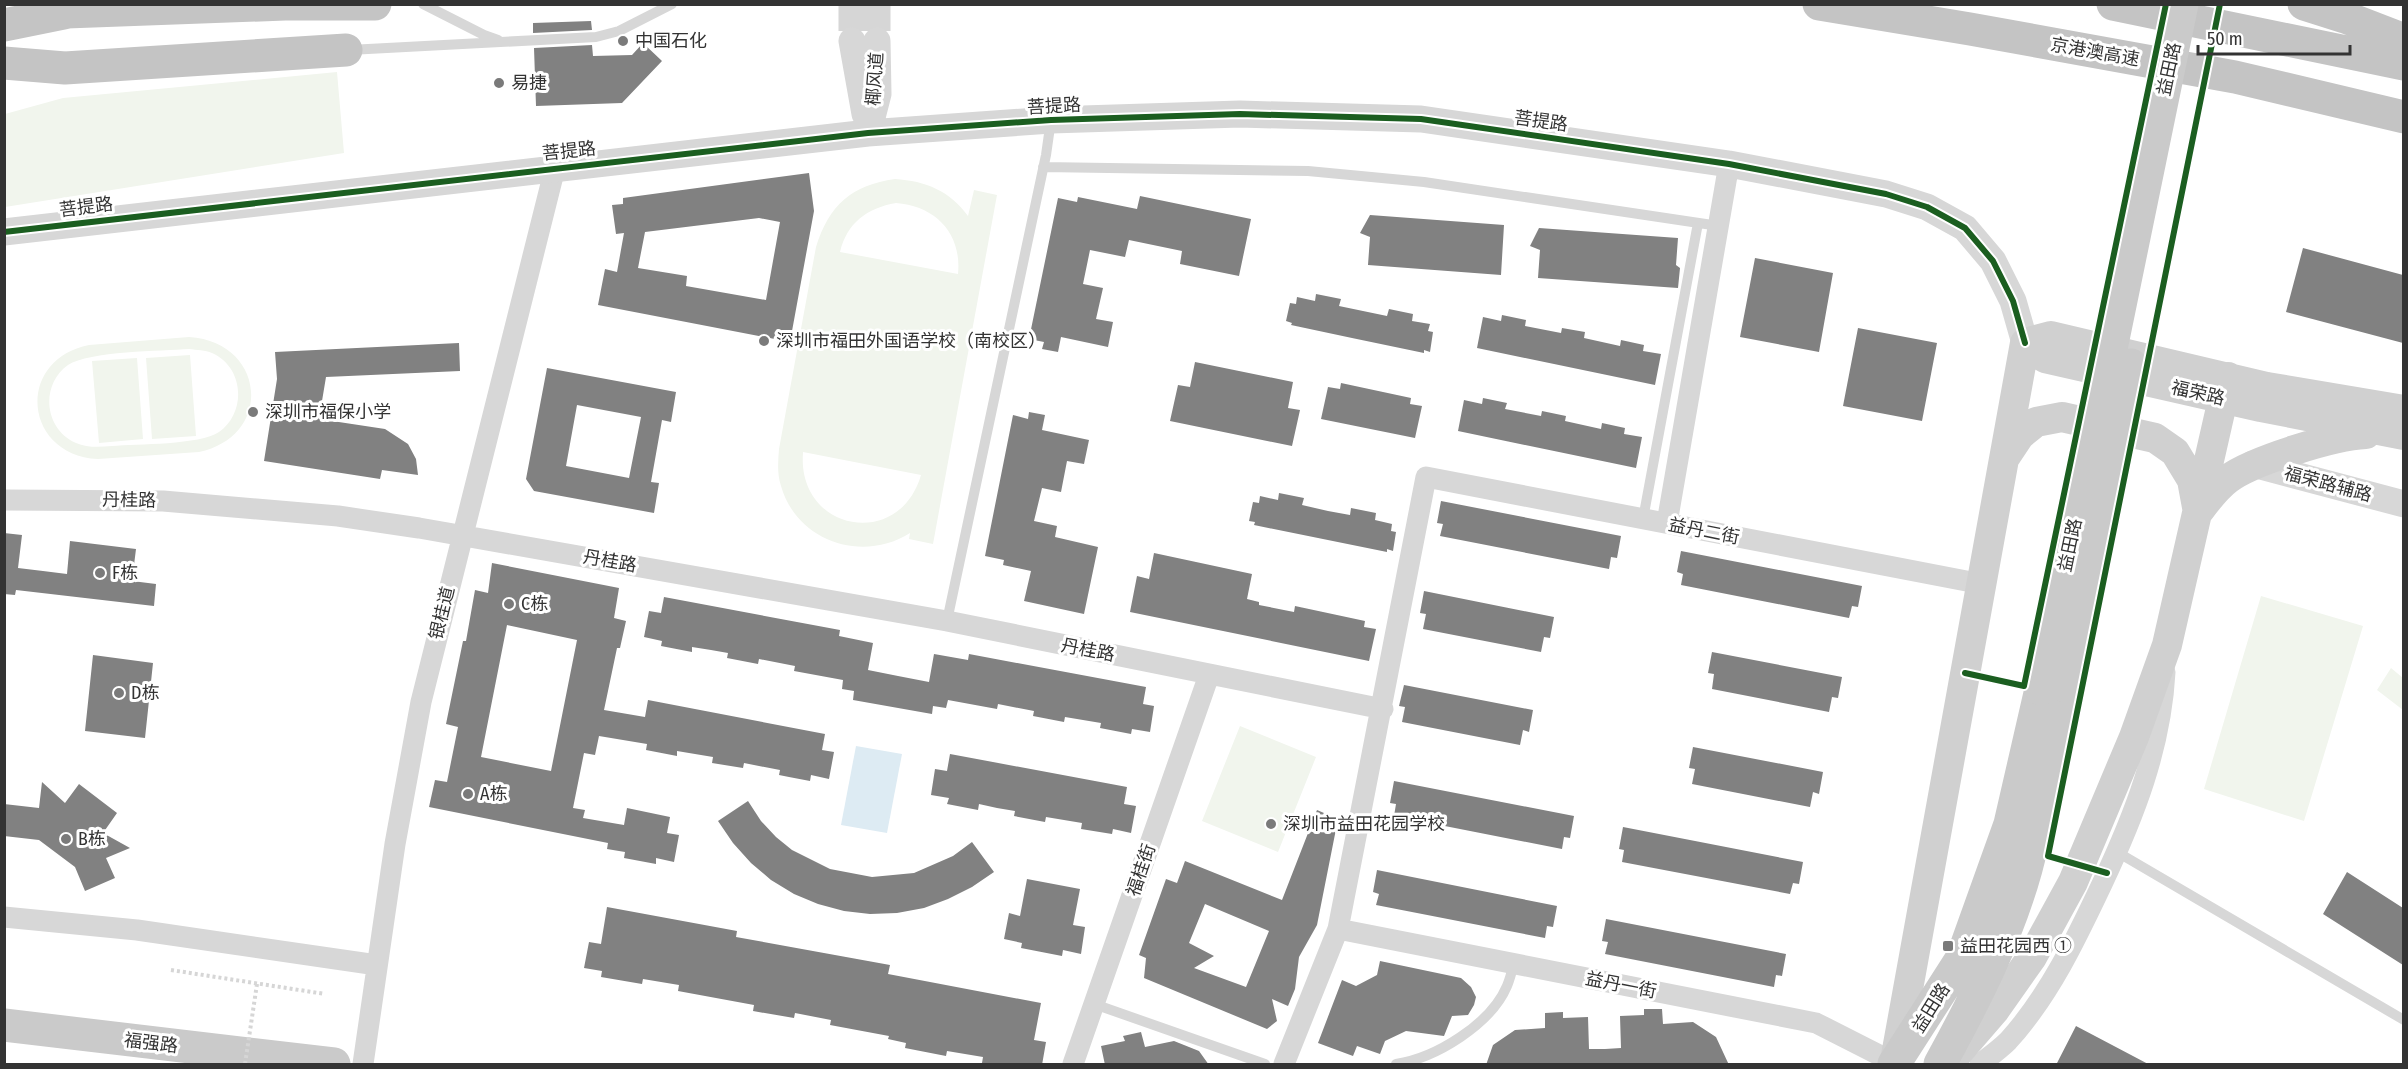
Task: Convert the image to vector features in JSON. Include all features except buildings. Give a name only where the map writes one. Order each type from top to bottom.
[{"type":"highway","points":[[4,25],[110,4]]},
{"type":"highway","points":[[66,12],[286,4],[375,4]]},
{"type":"highway","name":"京港澳高速","points":[[1819,4],[2235,77],[2403,117]]},
{"type":"highway","points":[[2113,4],[2403,64]]},
{"type":"highway","points":[[2304,4],[2403,40]]},
{"type":"highway","points":[[4,63],[65,68],[346,50]]},
{"type":"main road","name":"益田路","points":[[1940,1065],[1974,1004],[2003,936],[2025,870],[2053,688],[2182,4]]},
{"type":"main road","name":"益田路","points":[[1895,1064],[1962,958],[2010,824],[2053,688],[2204,4]]},
{"type":"main road","name":"益田路","points":[[1895,1064],[2025,343]]},
{"type":"main road","name":"福荣路","points":[[2025,343],[2045,358],[2226,388],[2400,426]]},
{"type":"main road","points":[[1947,1065],[1994,1011],[2032,957],[2073,882],[2134,738],[2167,645],[2226,388]]},
{"type":"main road","points":[[2004,458],[2020,435],[2036,422],[2062,417],[2155,438],[2175,452],[2192,480],[2198,513]]},
{"type":"main road","points":[[2198,513],[2213,491],[2229,478],[2253,464],[2335,439],[2400,426]]},
{"type":"main road","name":"福强路","points":[[4,1025],[334,1065]]},
{"type":"street","name":"椰风道","points":[[865,41],[878,94],[868,133]]},
{"type":"street","name":"菩提路","points":[[4,232],[868,133],[1051,120],[1240,114],[1421,119],[1729,164],[1886,194],[1928,207],[1965,228],[1993,261],[2013,302],[2025,343]]},
{"type":"street","points":[[1667,524],[1729,164]]},
{"type":"street","name":"银桂道","points":[[363,1065],[411,747],[435,639],[555,168]]},
{"type":"street","name":"福荣路辅路","points":[[2253,464],[2403,504]]},
{"type":"street","name":"益丹二街","points":[[1383,709],[1426,477],[1982,584]]},
{"type":"street","name":"丹桂路","points":[[4,500],[163,501],[338,516],[463,535],[946,621],[1383,709]]},
{"type":"street","points":[[1980,1065],[2007,1042],[2030,1013],[2062,963],[2117,852],[2140,798],[2153,753],[2164,704],[2167,645]]},
{"type":"street","name":"福桂街","points":[[1073,1065],[1209,675]]},
{"type":"street","points":[[1284,1065],[1338,929],[1383,709]]},
{"type":"street","points":[[4,917],[137,930],[377,965]]},
{"type":"street","name":"益丹一街","points":[[1338,929],[1816,1023],[1895,1064]]},
{"type":"lane","points":[[423,4],[484,36],[506,42]]},
{"type":"lane","points":[[346,50],[605,35],[619,31],[672,4]]},
{"type":"lane","points":[[946,621],[1043,167],[1051,120]]},
{"type":"lane","points":[[1043,167],[1308,171],[1425,182],[1719,226]]},
{"type":"lane","points":[[1643,519],[1698,223]]},
{"type":"lane","points":[[2117,852],[2403,1020]]},
{"type":"lane","points":[[1396,1065],[1437,1050],[1472,1030],[1496,1005],[1507,986],[1514,963]]},
{"type":"lane","points":[[1094,1004],[1265,1065]]},
{"type":"path","points":[[171,970],[325,994]]},
{"type":"path","points":[[244,1065],[256,984]]},
{"type":"shaded area","points":[[337,72],[344,153],[5,207],[5,114],[63,98]]},
{"type":"shaded area","points":[[895,179],[927,185],[953,200],[968,216],[974,190],[997,195],[933,544],[909,539],[910,533],[892,542],[872,546],[853,546],[834,542],[816,533],[801,521],[789,505],[779,477],[779,449],[816,247],[821,232],[835,209],[844,200],[866,186]],"holes":[[[896,203],[923,210],[944,225],[956,246],[958,274],[840,252],[848,233],[860,218],[876,209]],[[803,452],[921,475],[909,499],[892,515],[872,522],[852,522],[832,514],[816,500],[805,479]]]},
{"type":"shaded area","points":[[189,337],[215,343],[234,355],[246,371],[251,390],[249,410],[240,428],[223,443],[199,452],[98,459],[73,454],[55,442],[43,425],[38,406],[40,387],[49,369],[65,354],[89,345]],"holes":[[[189,349],[209,352],[223,360],[231,368],[236,379],[238,402],[228,423],[219,432],[183,442],[94,447],[76,443],[57,428],[52,417],[50,395],[53,384],[68,365],[78,360],[108,354]]]},
{"type":"shaded area","points":[[190,355],[196,436],[152,439],[146,358]]},
{"type":"shaded area","points":[[137,358],[143,439],[99,443],[92,361]]},
{"type":"shaded area","points":[[2261,596],[2363,626],[2304,821],[2204,789]]},
{"type":"shaded area","points":[[2391,668],[2403,678],[2403,710],[2377,690]]},
{"type":"shaded area","points":[[1240,726],[1316,757],[1278,852],[1202,821]]},
{"type":"shaded area","points":[[856,746],[902,754],[887,833],[841,825]]},
{"type":"tunnel","points":[[852,4],[852,41]]},
{"type":"tunnel","points":[[877,4],[877,41]]},
{"type":"cycle path","points":[[1965,673],[2024,686],[2166,4]]},
{"type":"cycle path","points":[[2107,873],[2048,856],[2220,4]]},
{"type":"cycle path","points":[[4,232],[868,133],[1051,120],[1240,114],[1421,119],[1729,164],[1886,194],[1927,207],[1965,228],[1993,261],[2013,301],[2025,343]]},
{"type":"place","name":"中国石化","points":[[623,41]]},
{"type":"place","name":"易捷","points":[[499,83]]},
{"type":"place","name":"深圳市福田外国语学校（南校区）","points":[[764,341]]},
{"type":"place","name":"深圳市福保小学","points":[[253,412]]},
{"type":"place","name":"F栋","points":[[100,573]]},
{"type":"place","name":"C栋","points":[[509,604]]},
{"type":"place","name":"D栋","points":[[119,693]]},
{"type":"place","name":"A栋","points":[[468,794]]},
{"type":"place","name":"深圳市益田花园学校","points":[[1271,824]]},
{"type":"place","name":"B栋","points":[[66,839]]},
{"type":"place","name":"益田花园西 ①","points":[[1948,946]]}]
